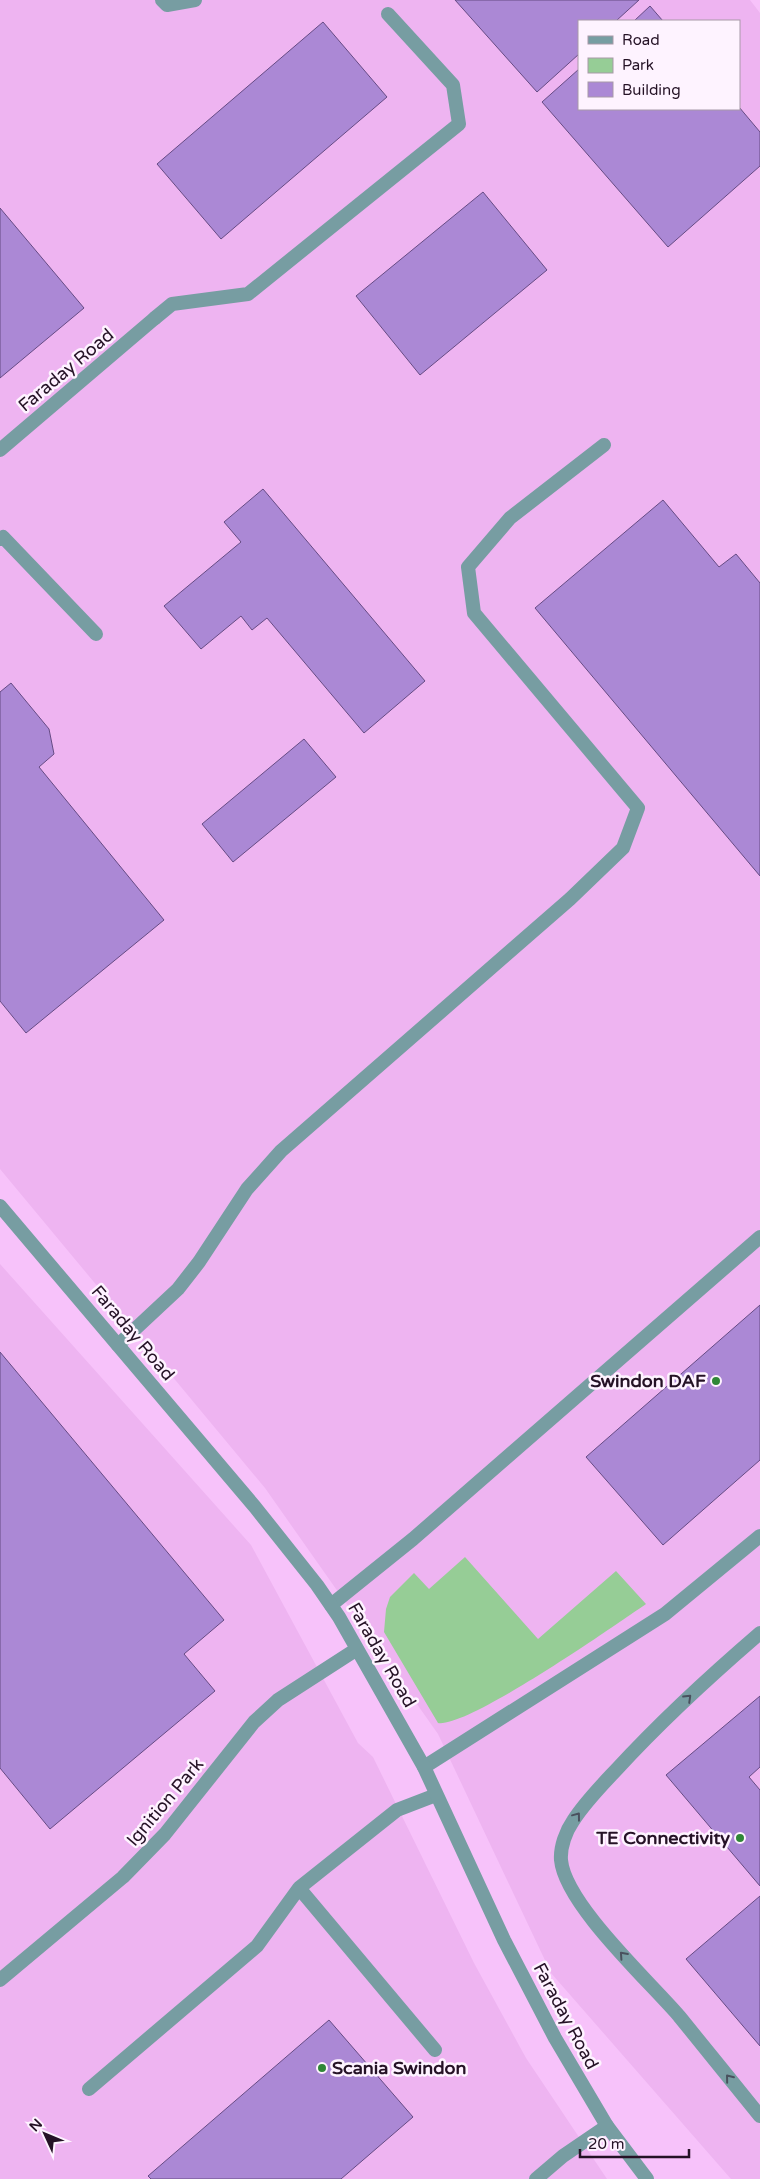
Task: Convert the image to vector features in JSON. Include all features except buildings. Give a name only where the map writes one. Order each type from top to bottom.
[{"type":"street","points":[[162,0],[167,5],[195,0]]},
{"type":"street","name":"Faraday Road","points":[[0,450],[172,304],[248,294],[459,124],[453,85],[388,14]]},
{"type":"street","points":[[118,1345],[178,1289],[199,1262],[247,1189],[281,1151],[570,899],[623,848],[638,808],[474,613],[468,567],[510,518],[604,445]]},
{"type":"street","points":[[0,539],[3,537],[96,634]]},
{"type":"street","name":"Faraday Road","points":[[0,1206],[285,1544],[331,1605],[424,1767],[512,1956],[555,2038],[607,2126],[647,2179]]},
{"type":"street","points":[[331,1605],[413,1539],[760,1237]]},
{"type":"street","points":[[424,1767],[665,1614],[760,1536]]},
{"type":"street","points":[[760,1633],[718,1669],[664,1720],[601,1786],[573,1821],[563,1841],[561,1860],[566,1879],[581,1904],[607,1937],[678,2014],[760,2116]]},
{"type":"street","name":"Ignition Park","points":[[0,1980],[124,1877],[138,1863],[166,1834],[254,1722],[278,1700],[357,1649]]},
{"type":"street","points":[[88,2089],[256,1946],[299,1888],[397,1810],[436,1795]]},
{"type":"street","points":[[299,1888],[435,2050]]},
{"type":"street","points":[[536,2179],[563,2156],[607,2126]]},
{"type":"shaded area","points":[[0,0],[750,0],[760,13],[760,2179],[731,2179],[551,1973],[438,1734],[265,1488],[0,1169]]},
{"type":"shaded area","points":[[0,1264],[251,1545],[358,1743],[373,1757],[474,1963],[526,2058],[607,2179],[0,2179]]},
{"type":"green space","points":[[465,1557],[538,1639],[616,1571],[646,1604],[574,1653],[509,1693],[479,1710],[454,1720],[438,1723],[384,1632],[386,1609],[390,1597],[414,1573],[429,1589]]},
{"type":"place","name":"Swindon DAF","points":[[716,1381]]},
{"type":"place","name":"TE Connectivity","points":[[740,1838]]},
{"type":"place","name":"Scania Swindon","points":[[322,2068]]}]
